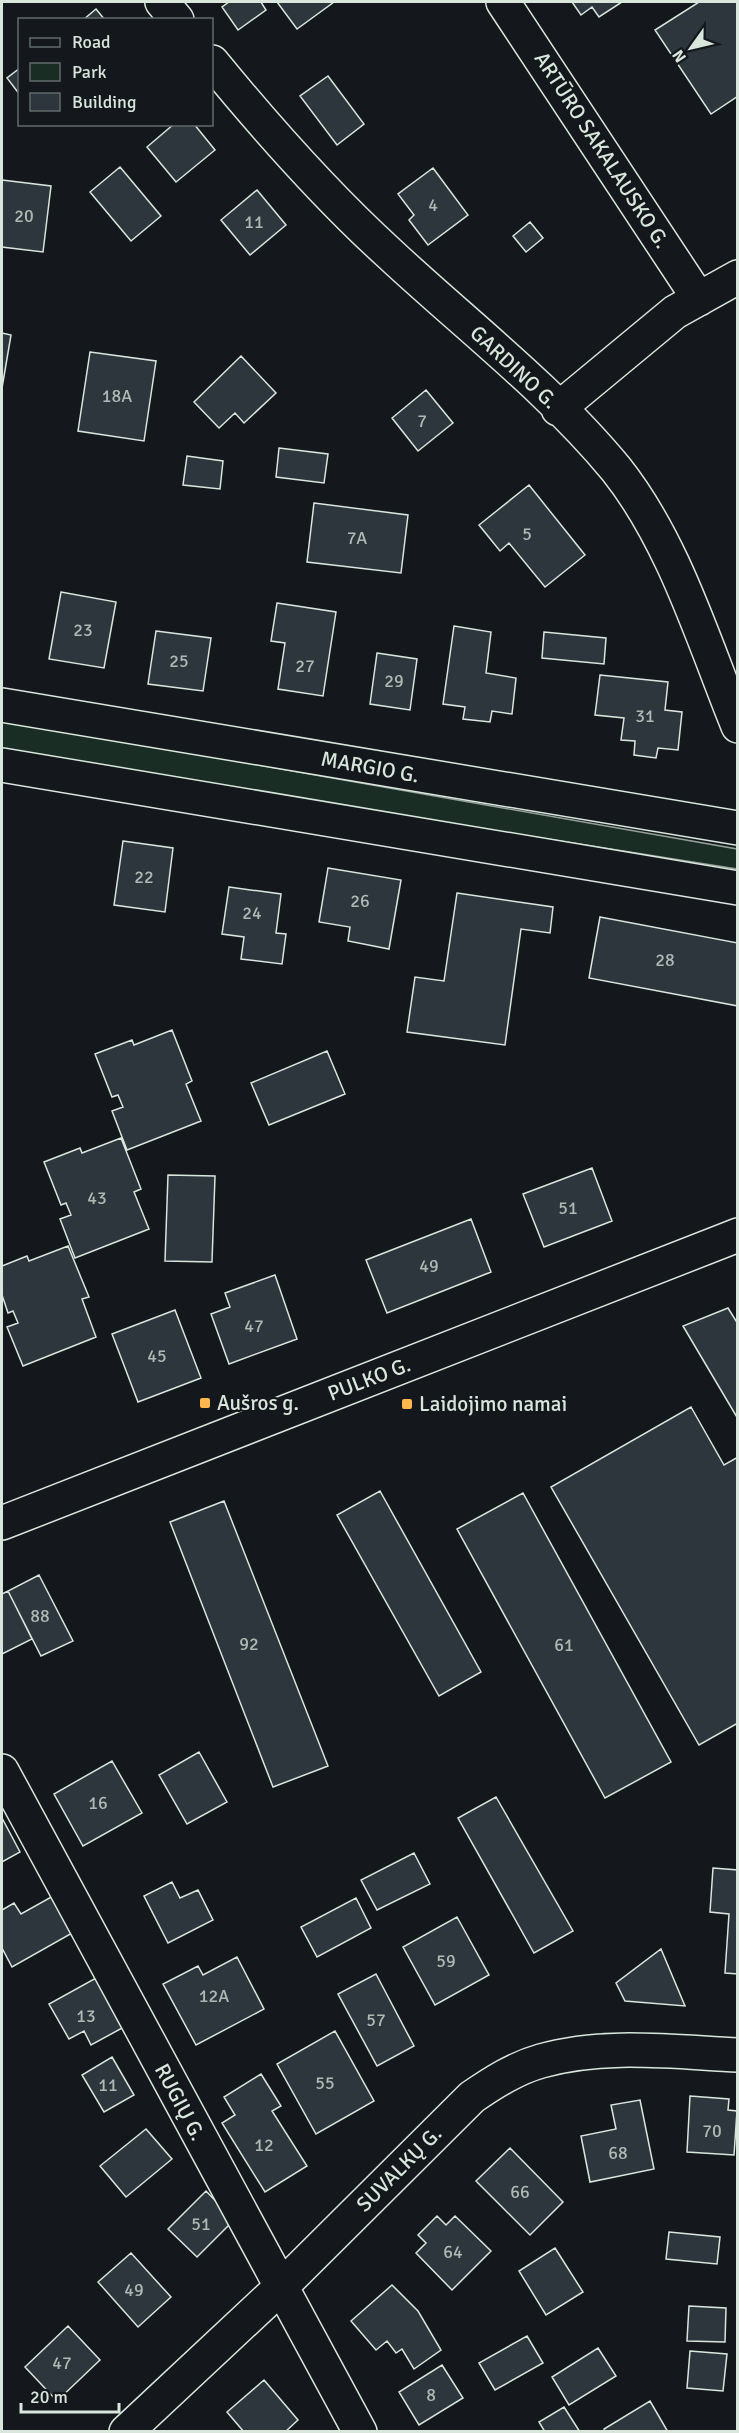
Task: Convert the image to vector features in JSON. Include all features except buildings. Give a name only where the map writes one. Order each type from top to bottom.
[{"type":"street","points":[[162,2],[175,18]]},
{"type":"street","name":"ARTŪRO SAKALAUSKO G.","points":[[503,2],[699,299]]},
{"type":"street","name":"GARDINO G.","points":[[213,63],[249,108],[338,205],[558,409],[616,470],[660,536],[738,726]]},
{"type":"street","points":[[558,409],[675,312],[738,277]]},
{"type":"street","name":"MARGIO G.","points":[[2,705],[738,828]]},
{"type":"street","points":[[2,765],[738,888]]},
{"type":"street","name":"PULKO G.","points":[[2,1523],[738,1235]]},
{"type":"street","name":"RUGIŲ G.","points":[[2,1771],[360,2432]]},
{"type":"street","name":"SUVALKŲ G.","points":[[126,2432],[280,2288],[472,2097],[500,2078],[540,2061],[582,2052],[638,2051],[738,2055]]},
{"type":"green space","points":[[2,720],[737,849],[737,869],[2,753]]},
{"type":"place","name":"Aušros g.","points":[[205,1403]]},
{"type":"place","name":"Laidojimo namai","points":[[407,1404]]}]
